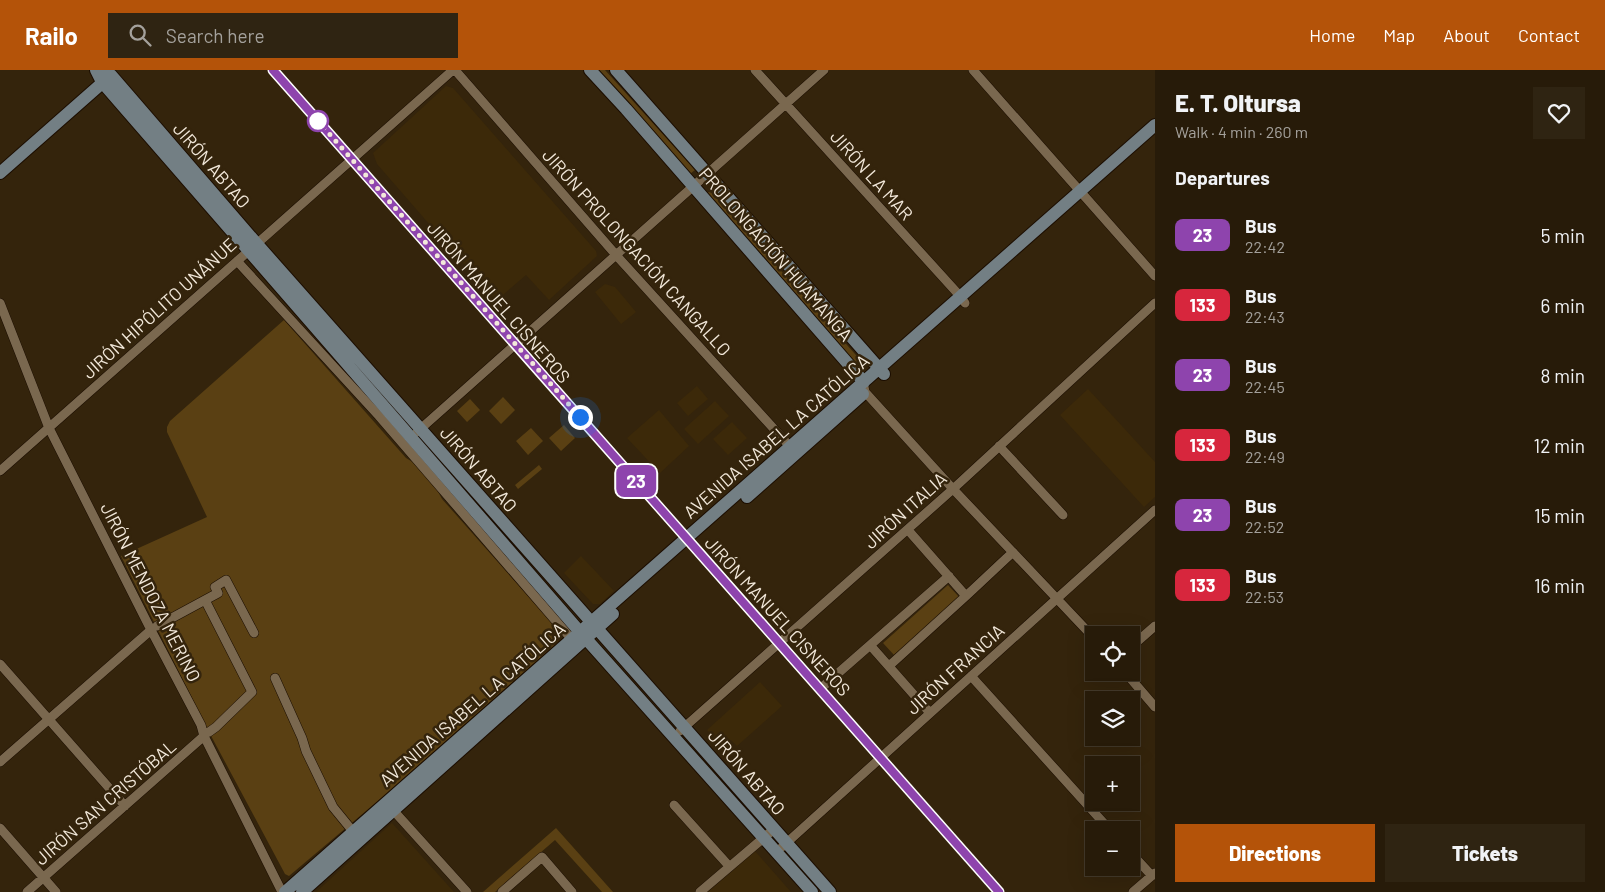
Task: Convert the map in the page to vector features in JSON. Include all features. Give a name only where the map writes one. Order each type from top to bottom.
[{"type":"street","name":"JIRÓN ABTAO","points":[[96,70],[108,74],[576,636],[674,737],[812,892]]},
{"type":"street","name":"JIRÓN MANUEL CISNEROS","points":[[273,70],[999,892]]},
{"type":"street","name":"JIRÓN HIPÓLITO UNÁNUE","points":[[0,471],[454,70]]},
{"type":"street","name":"JIRÓN PROLONGACIÓN CANGALLO","points":[[454,70],[616,255],[793,450]]},
{"type":"street","name":"PROLONGACIÓN HUAMANGA","points":[[590,70],[693,186],[953,489],[1085,629]]},
{"type":"street","name":"PROLONGACIÓN HUAMANGA","points":[[616,70],[882,372]]},
{"type":"street","name":"JIRÓN LA MAR","points":[[755,70],[963,300]]},
{"type":"street","points":[[411,438],[824,70]]},
{"type":"street","points":[[973,70],[1155,276]]},
{"type":"street","points":[[0,173],[108,74]]},
{"type":"street","name":"AVENIDA ISABEL LA CATÓLICA","points":[[284,892],[576,636],[594,626],[1083,194],[1155,125]]},
{"type":"street","name":"AVENIDA ISABEL LA CATÓLICA","points":[[1083,194],[1155,136]]},
{"type":"street","name":"JIRÓN ABTAO","points":[[252,247],[420,429],[830,892]]},
{"type":"street","points":[[237,261],[576,636],[297,877],[294,872]]},
{"type":"street","name":"JIRÓN MENDOZA MERINO","points":[[0,303],[49,428],[154,628],[284,892]]},
{"type":"street","name":"JIRÓN ITALIA","points":[[674,737],[908,530],[1155,303]]},
{"type":"street","points":[[999,446],[1063,515]]},
{"type":"street","name":"JIRÓN FRANCIA","points":[[776,852],[1155,510]]},
{"type":"street","points":[[908,530],[966,596]]},
{"type":"street","points":[[889,666],[1013,552]]},
{"type":"street","points":[[820,689],[948,576]]},
{"type":"street","points":[[0,762],[154,628],[218,593],[215,587],[226,580],[254,633]]},
{"type":"street","name":"JIRÓN SAN CRISTÓBAL","points":[[27,892],[216,727],[252,692],[205,600]]},
{"type":"street","points":[[1140,639],[1155,626]]},
{"type":"street","name":"AVENIDA ISABEL LA CATÓLICA","points":[[302,892],[393,810],[576,636]]},
{"type":"street","points":[[870,645],[930,712]]},
{"type":"street","points":[[0,664],[125,806]]},
{"type":"street","points":[[971,676],[1102,821]]},
{"type":"street","points":[[275,678],[302,738],[306,752],[333,807],[351,829]]},
{"type":"street","points":[[1133,681],[1155,707]]},
{"type":"street","points":[[674,805],[729,866]]},
{"type":"street","points":[[393,810],[467,892]]},
{"type":"street","points":[[0,828],[56,892]]},
{"type":"street","points":[[700,892],[774,829]]},
{"type":"street","points":[[502,892],[542,858],[572,892]]},
{"type":"street","points":[[1133,892],[1153,874],[1140,862]]},
{"type":"shaded area","points":[[590,70],[605,70],[695,170],[686,177]]},
{"type":"shaded area","points":[[446,86],[453,88],[596,251],[597,256],[549,300],[526,275],[496,301],[377,164],[373,153]]},
{"type":"shaded area","points":[[710,191],[863,363],[857,369],[703,197]]},
{"type":"shaded area","points":[[605,284],[615,287],[636,312],[621,324],[595,292]]},
{"type":"shaded area","points":[[284,320],[406,458],[412,461],[427,476],[442,499],[560,632],[558,642],[379,800],[289,876],[285,874],[209,732],[121,556],[207,517],[167,432],[167,427],[170,421]]},
{"type":"shaded area","points":[[697,386],[708,399],[688,416],[677,403]]},
{"type":"shaded area","points":[[1088,389],[1155,462],[1155,497],[1144,507],[1060,415]]},
{"type":"shaded area","points":[[503,397],[515,410],[501,424],[489,411]]},
{"type":"shaded area","points":[[470,399],[480,410],[467,422],[457,411]]},
{"type":"shaded area","points":[[715,401],[729,416],[698,444],[684,429]]},
{"type":"shaded area","points":[[659,410],[689,446],[660,473],[627,438]]},
{"type":"shaded area","points":[[732,422],[747,438],[728,455],[713,439]]},
{"type":"shaded area","points":[[564,425],[575,438],[561,451],[549,438]]},
{"type":"shaded area","points":[[531,428],[543,441],[528,455],[516,441]]},
{"type":"shaded area","points":[[539,465],[542,469],[518,489],[515,485]]},
{"type":"shaded area","points":[[581,556],[614,591],[600,604],[593,604],[564,573]]},
{"type":"shaded area","points":[[948,585],[959,597],[894,655],[883,643]]},
{"type":"shaded area","points":[[760,682],[782,706],[737,746],[731,740],[723,747],[707,730]]},
{"type":"shaded area","points":[[392,823],[454,892],[316,892]]},
{"type":"shaded area","points":[[556,828],[613,892],[602,892],[555,840],[495,892],[483,892]]},
{"type":"shaded area","points":[[754,850],[791,892],[706,892]]},
{"type":"bus line","name":"23","points":[[273,70],[999,892]]},
{"type":"route","points":[[318,121],[580,417]]}]
